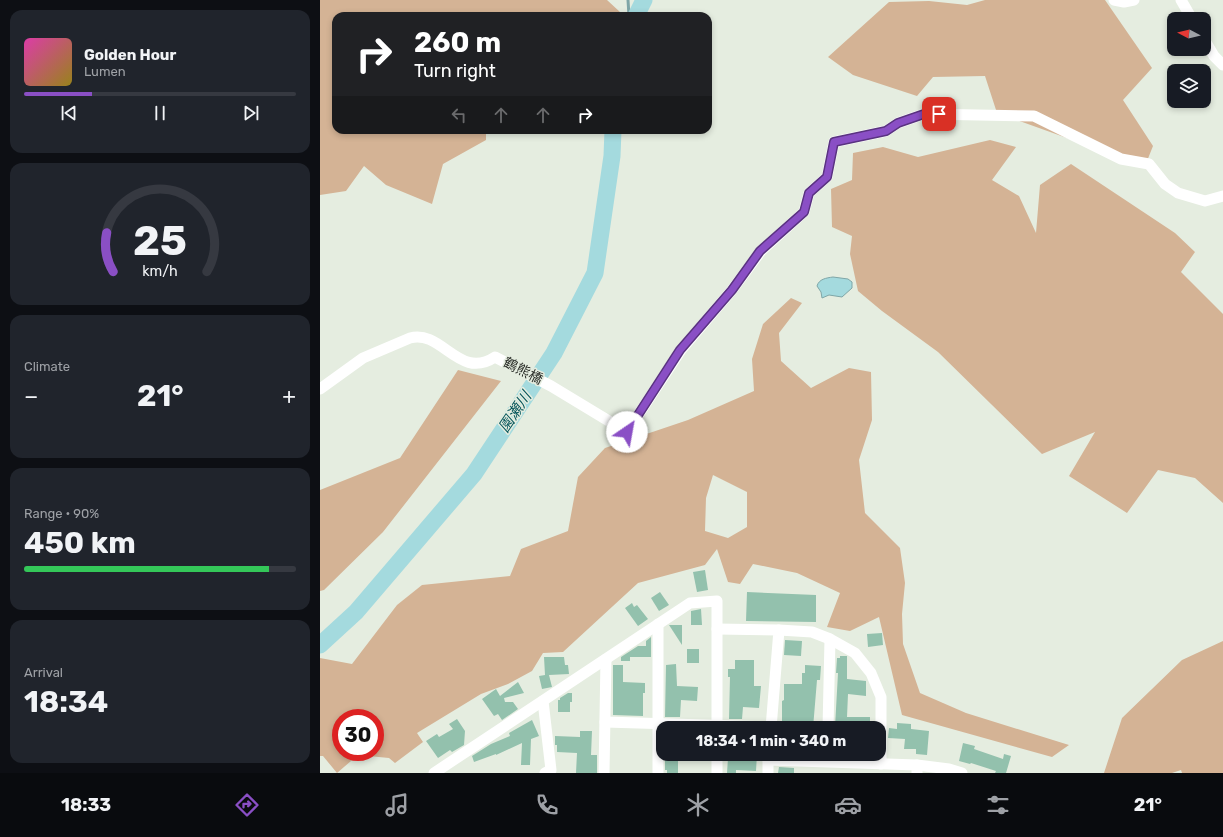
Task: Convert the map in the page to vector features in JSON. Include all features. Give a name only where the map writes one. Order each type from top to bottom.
[{"type":"street","points":[[1114,0],[1124,2],[1134,0]]},
{"type":"street","points":[[1181,0],[1188,12]]},
{"type":"street","points":[[1211,51],[1223,66]]},
{"type":"street","name":"鶴熊橋","points":[[320,389],[363,358],[416,336],[426,338],[436,343],[458,358],[472,364],[480,363],[495,357],[551,386],[627,432],[680,350],[732,290],[760,251],[804,212],[809,193],[827,177],[834,142],[886,131],[898,123],[924,114],[1034,116],[1121,159],[1149,164],[1165,184],[1178,193],[1205,201],[1223,196]]},
{"type":"street","points":[[439,771],[690,602],[717,601],[717,721]]},
{"type":"street","points":[[658,624],[659,721]]},
{"type":"street","points":[[717,629],[812,632],[830,639],[855,653],[871,673],[882,697],[881,764]]},
{"type":"street","points":[[772,721],[779,630]]},
{"type":"street","points":[[828,721],[830,639]]},
{"type":"street","points":[[604,773],[606,659]]},
{"type":"street","points":[[543,701],[549,772]]},
{"type":"street","points":[[605,722],[656,724]]},
{"type":"street","points":[[658,761],[658,773]]},
{"type":"street","points":[[717,761],[717,773]]},
{"type":"street","points":[[768,761],[768,773]]},
{"type":"street","points":[[854,761],[917,769],[950,770],[962,773]]},
{"type":"shaded area","points":[[320,0],[607,0],[620,12],[332,12],[332,134],[486,134],[486,140],[443,164],[432,204],[386,185],[364,166],[346,191],[320,195]]},
{"type":"shaded area","points":[[985,0],[1105,0],[1152,68],[1123,100],[1153,146],[1145,166],[997,113],[985,76],[933,77],[917,96],[853,75],[828,57],[889,2],[929,1],[967,5]]},
{"type":"shaded area","points":[[990,140],[1016,147],[992,180],[1019,196],[1036,233],[1040,185],[1071,164],[1175,233],[1195,252],[1181,272],[1223,314],[1223,503],[1195,478],[1158,470],[1127,513],[1069,476],[1095,432],[1042,454],[938,352],[882,311],[858,291],[850,254],[852,236],[832,227],[831,189],[852,180],[853,153],[883,147],[918,157]]},
{"type":"shaded area","points":[[791,298],[802,303],[779,333],[781,361],[811,388],[849,368],[871,372],[872,420],[859,460],[865,513],[900,548],[905,583],[902,614],[903,644],[920,693],[966,713],[1069,745],[1052,757],[902,715],[879,617],[850,631],[827,627],[840,593],[797,573],[753,564],[740,584],[728,582],[717,549],[705,565],[638,583],[563,652],[543,653],[532,671],[508,684],[481,694],[417,733],[423,742],[395,763],[389,758],[384,758],[384,709],[332,709],[332,761],[351,761],[337,773],[323,756],[320,756],[320,658],[352,664],[397,605],[422,585],[510,576],[521,549],[568,531],[578,477],[605,448],[688,420],[754,391],[752,359],[763,324]],"holes":[[[713,475],[747,492],[747,527],[728,538],[705,531],[706,498]]]},
{"type":"shaded area","points":[[458,370],[501,381],[383,532],[324,590],[320,591],[320,490],[400,458]]},
{"type":"shaded area","points":[[1223,641],[1223,773],[1182,773],[1181,770],[1172,773],[1104,773],[1122,718],[1182,660]]},
{"type":"water","points":[[833,277],[848,279],[852,282],[852,288],[842,297],[829,295],[822,298],[821,292],[817,286],[819,282],[823,279]]},
{"type":"building","points":[[705,570],[708,590],[697,592],[693,572]]},
{"type":"building","points":[[660,592],[669,605],[659,611],[651,598]]},
{"type":"building","points":[[747,592],[816,595],[816,622],[746,621]]},
{"type":"building","points":[[632,603],[634,607],[637,605],[648,619],[638,626],[625,608]]},
{"type":"building","points":[[701,609],[702,625],[691,625],[691,611]]},
{"type":"building","points":[[669,625],[682,625],[682,645]]},
{"type":"building","points":[[882,633],[883,645],[868,647],[867,634]]},
{"type":"building","points":[[651,637],[651,657],[630,657],[630,661],[621,661],[621,657],[638,646],[646,646],[646,641]]},
{"type":"building","points":[[785,640],[802,641],[801,656],[784,655]]},
{"type":"building","points":[[687,649],[699,649],[699,663],[687,663]]},
{"type":"building","points":[[840,656],[847,656],[847,679],[866,681],[866,696],[848,694],[847,717],[870,717],[870,721],[835,721],[838,673],[836,673],[837,658],[840,658]]},
{"type":"building","points":[[544,657],[564,657],[565,665],[568,665],[569,674],[549,675],[552,687],[542,689],[539,676],[545,675]]},
{"type":"building","points":[[735,660],[754,660],[754,686],[761,686],[759,708],[743,707],[742,719],[729,719],[730,677],[728,677],[728,669],[735,669]]},
{"type":"building","points":[[676,664],[677,686],[698,687],[697,701],[681,700],[680,717],[665,717],[666,665]]},
{"type":"building","points":[[613,665],[623,665],[623,682],[645,683],[645,693],[643,693],[643,716],[613,715]]},
{"type":"building","points":[[805,665],[821,666],[820,680],[817,680],[814,721],[782,721],[784,684],[802,684],[802,673],[805,673]]},
{"type":"building","points":[[518,682],[524,693],[504,698],[505,702],[513,702],[518,709],[502,720],[498,714],[494,716],[482,699],[496,689],[500,696]]},
{"type":"building","points":[[568,693],[572,693],[570,712],[558,712],[558,700]]},
{"type":"building","points":[[457,719],[465,731],[464,745],[452,752],[450,750],[438,758],[426,741],[437,734],[439,737],[453,729],[449,724]]},
{"type":"building","points":[[532,720],[539,736],[531,739],[530,765],[521,765],[522,743],[496,755],[474,762],[472,756],[491,744],[510,736],[509,733]]},
{"type":"building","points":[[897,723],[911,724],[911,729],[929,731],[927,755],[916,754],[916,749],[904,749],[905,739],[888,738],[889,728],[897,729]]},
{"type":"building","points":[[580,731],[592,731],[591,755],[597,755],[597,773],[576,773],[577,753],[557,752],[555,736],[580,737]]},
{"type":"building","points":[[963,743],[975,746],[974,749],[1003,759],[1004,754],[1011,756],[1006,773],[995,773],[996,771],[971,763],[959,761]]},
{"type":"building","points":[[665,761],[678,761],[678,773],[667,773],[667,770],[665,770]]},
{"type":"building","points":[[728,761],[757,761],[756,771],[736,770],[736,773],[727,773]]},
{"type":"building","points":[[779,767],[794,768],[794,773],[778,773]]},
{"type":"waterway","points":[[628,0],[629,12]]},
{"type":"waterway","name":"園瀬川","points":[[638,12],[644,0]]},
{"type":"waterway","name":"園瀬川","points":[[320,645],[356,612],[474,474],[554,353],[595,273],[612,156],[613,134]]},
{"type":"route","points":[[627,432],[680,350],[732,290],[760,251],[804,212],[809,193],[827,177],[834,142],[886,131],[898,123],[924,114],[939,114]]}]
